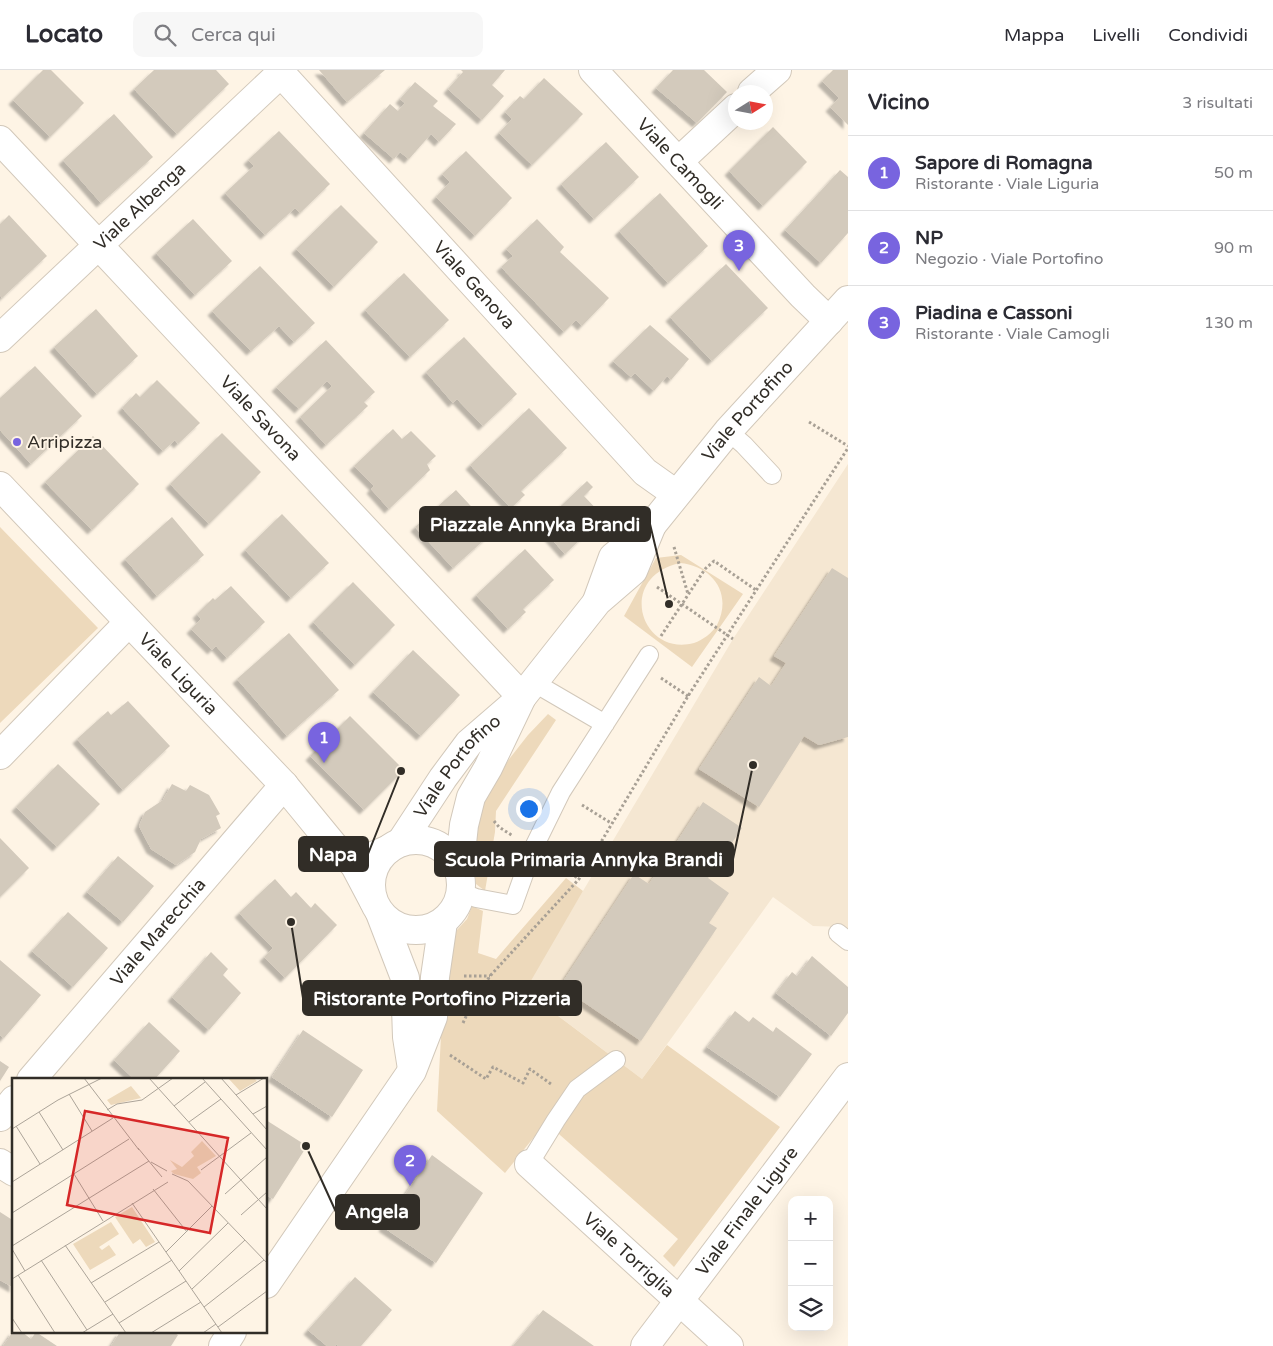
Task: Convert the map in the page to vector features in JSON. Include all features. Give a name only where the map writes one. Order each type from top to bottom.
[{"type":"street","name":"Viale Camogli","points":[[593,70],[803,296],[829,321]]},
{"type":"street","points":[[760,85],[777,70]]},
{"type":"street","name":"Viale Albenga","points":[[0,338],[279,72]]},
{"type":"street","name":"Viale Genova","points":[[279,72],[645,472],[676,494]]},
{"type":"street","points":[[679,161],[728,115]]},
{"type":"street","name":"Viale Savona","points":[[0,140],[527,690]]},
{"type":"street","name":"Viale Portofino","points":[[395,846],[469,743],[527,690],[597,602],[613,558],[652,525],[728,431],[848,300]]},
{"type":"street","name":"Viale Liguria","points":[[0,486],[284,785],[334,846],[354,864],[377,906]]},
{"type":"street","points":[[0,755],[129,622]]},
{"type":"street","name":"Viale Portofino","points":[[460,881],[464,825],[471,797],[488,768],[527,690]]},
{"type":"street","name":"Viale Marecchia","points":[[34,1078],[284,785]]},
{"type":"street","points":[[354,864],[395,846],[416,840],[430,842],[442,848],[452,858],[460,881],[453,912],[444,922],[431,928],[417,931],[403,929],[390,922],[377,906]]},
{"type":"street","points":[[395,846],[379,859],[372,872],[371,886],[405,978],[400,1012],[407,1037],[412,1071]]},
{"type":"street","points":[[268,1281],[412,1071],[433,1017],[435,977],[444,922]]},
{"type":"street","name":"Viale Finale Ligure","points":[[645,1346],[848,1077]]},
{"type":"street","points":[[0,1117],[12,1102]]},
{"type":"street","points":[[0,1163],[12,1171]]},
{"type":"street","name":"Viale Torriglia","points":[[529,1164],[729,1346]]},
{"type":"street","points":[[223,1346],[231,1334]]},
{"type":"lane","points":[[728,431],[772,475]]},
{"type":"lane","points":[[460,881],[476,898],[513,905],[533,849],[561,792],[645,661]]},
{"type":"lane","points":[[527,690],[605,724]]},
{"type":"lane","points":[[400,1012],[433,1017]]},
{"type":"lane","points":[[529,1164],[578,1089],[616,1060]]},
{"type":"path","points":[[460,1032],[470,1008],[490,976],[579,879],[726,634],[848,447],[809,422]]},
{"type":"path","points":[[673,544],[688,595]]},
{"type":"path","points":[[660,638],[705,568],[714,561],[756,590]]},
{"type":"path","points":[[655,586],[733,639]]},
{"type":"path","points":[[645,661],[688,696]]},
{"type":"path","points":[[561,792],[611,823]]},
{"type":"path","points":[[463,976],[490,976]]},
{"type":"path","points":[[453,1047],[450,1055],[486,1079],[493,1067],[523,1083],[530,1069],[570,1099]]},
{"type":"shaded area","points":[[848,464],[848,929],[844,927],[813,926],[773,897],[642,1079],[524,990],[733,639]]},
{"type":"shaded area","points":[[0,527],[98,628],[0,723]]},
{"type":"shaded area","points":[[681,555],[743,594],[692,667],[624,616],[656,558]],"holes":[[[680,563],[702,569],[716,583],[721,592],[721,613],[715,628],[704,638],[694,643],[675,644],[660,638],[649,628],[643,614],[642,598],[648,583],[660,571]]]},
{"type":"shaded area","points":[[548,714],[556,720],[496,811],[495,832],[485,891],[476,884],[472,847],[486,792],[528,735]]},
{"type":"shaded area","points":[[566,878],[583,891],[525,991],[642,1079],[667,1045],[780,1127],[674,1267],[663,1256],[678,1239],[560,1135],[547,1121],[505,1173],[437,1111],[446,942],[467,919],[472,906],[483,911],[478,953],[496,959]]},
{"type":"building","points":[[43,70],[51,70],[84,103],[50,137],[13,100]]},
{"type":"building","points":[[154,70],[216,70],[229,84],[177,134],[134,89]]},
{"type":"building","points":[[319,70],[385,70],[347,102]]},
{"type":"building","points":[[461,70],[505,70],[492,85],[504,96],[482,120],[448,89],[463,72]]},
{"type":"building","points":[[673,70],[704,70],[727,92],[697,123],[656,88]]},
{"type":"building","points":[[833,70],[848,70],[848,125],[830,107],[839,98],[822,81]]},
{"type":"building","points":[[544,78],[583,114],[532,165],[499,133],[512,119],[505,112],[520,96],[524,99]]},
{"type":"building","points":[[415,82],[438,101],[433,106],[456,124],[439,142],[431,134],[409,159],[400,152],[394,159],[364,133],[390,104],[398,111],[405,103],[400,99]]},
{"type":"building","points":[[114,114],[153,157],[101,203],[63,160]]},
{"type":"building","points":[[773,127],[807,162],[763,206],[729,171],[770,130],[773,130]]},
{"type":"building","points":[[279,131],[330,184],[300,213],[295,208],[265,235],[225,193],[254,166],[248,160]]},
{"type":"building","points":[[606,142],[639,177],[594,219],[561,184]]},
{"type":"building","points":[[466,151],[512,198],[475,236],[436,197],[450,182],[442,174]]},
{"type":"building","points":[[840,170],[848,177],[848,233],[821,263],[785,230]]},
{"type":"building","points":[[660,193],[708,246],[668,283],[619,231]]},
{"type":"building","points":[[341,205],[378,242],[334,287],[296,249]]},
{"type":"building","points":[[9,215],[47,256],[2,298],[0,295],[0,224]]},
{"type":"building","points":[[193,219],[232,261],[195,295],[156,253]]},
{"type":"building","points":[[537,219],[564,247],[560,252],[609,298],[582,326],[576,320],[564,332],[501,267],[513,256],[506,249]]},
{"type":"building","points":[[726,264],[768,308],[712,361],[670,317]]},
{"type":"building","points":[[260,266],[315,323],[294,342],[279,326],[251,351],[212,311]]},
{"type":"building","points":[[404,273],[449,320],[410,357],[365,310]]},
{"type":"building","points":[[96,309],[138,356],[97,394],[54,347]]},
{"type":"building","points":[[650,325],[689,359],[671,380],[667,376],[654,391],[635,373],[631,377],[613,361]]},
{"type":"building","points":[[464,337],[517,394],[483,426],[457,399],[453,403],[426,372]]},
{"type":"building","points":[[326,340],[375,392],[364,402],[368,406],[326,445],[300,417],[332,386],[327,381],[299,409],[276,387]]},
{"type":"building","points":[[35,366],[82,416],[31,464],[0,430],[0,398]]},
{"type":"building","points":[[157,380],[200,423],[178,444],[175,440],[163,451],[122,408],[136,393],[140,397]]},
{"type":"building","points":[[529,408],[567,448],[521,491],[525,495],[511,508],[470,465]]},
{"type":"building","points":[[393,429],[402,439],[411,431],[436,456],[427,464],[430,470],[389,509],[371,489],[374,486],[354,466]]},
{"type":"building","points":[[222,433],[261,472],[209,524],[170,484]]},
{"type":"building","points":[[93,436],[139,484],[92,530],[45,482]]},
{"type":"building","points":[[587,481],[593,487],[584,496],[604,517],[565,554],[540,526]]},
{"type":"building","points":[[456,490],[494,531],[453,568],[415,527]]},
{"type":"building","points":[[282,514],[329,563],[291,598],[245,550]]},
{"type":"building","points":[[172,517],[204,555],[157,596],[125,559]]},
{"type":"building","points":[[525,549],[554,580],[523,609],[526,612],[508,629],[476,595]]},
{"type":"building","points":[[832,568],[848,578],[848,737],[819,745],[804,736],[759,807],[699,769],[759,677],[771,686],[786,663],[774,656]]},
{"type":"building","points":[[353,582],[395,625],[355,665],[313,622]]},
{"type":"building","points":[[231,586],[265,622],[227,658],[216,646],[212,650],[191,629],[201,619],[197,614],[213,598],[215,600]]},
{"type":"building","points":[[289,633],[339,690],[287,736],[237,679]]},
{"type":"building","points":[[413,650],[460,695],[421,736],[373,692]]},
{"type":"building","points":[[128,701],[170,746],[123,790],[77,739],[108,711],[111,715]]},
{"type":"building","points":[[350,716],[404,770],[364,810],[310,756]]},
{"type":"building","points":[[58,764],[100,804],[57,847],[16,807]]},
{"type":"building","points":[[172,784],[186,791],[190,785],[209,795],[220,814],[216,816],[221,828],[201,839],[195,852],[176,865],[151,849],[139,826],[145,812],[163,800]]},
{"type":"building","points":[[703,802],[742,828],[708,878],[729,893],[709,923],[717,928],[641,1041],[560,986],[634,874],[649,884]]},
{"type":"building","points":[[0,838],[29,868],[0,897]]},
{"type":"building","points":[[118,856],[154,886],[123,922],[87,892]]},
{"type":"building","points":[[275,879],[291,897],[296,892],[311,908],[315,903],[337,925],[285,978],[264,957],[273,948],[239,913]]},
{"type":"building","points":[[68,912],[108,948],[73,987],[32,951]]},
{"type":"building","points":[[211,952],[228,969],[223,975],[241,993],[209,1030],[172,997]]},
{"type":"building","points":[[812,956],[848,987],[848,1013],[831,1036],[776,993],[792,972],[797,976]]},
{"type":"building","points":[[0,960],[41,995],[4,1038],[0,1035]]},
{"type":"building","points":[[735,1011],[749,1022],[753,1017],[773,1032],[776,1027],[812,1054],[780,1097],[707,1047]]},
{"type":"building","points":[[149,1022],[180,1051],[156,1078],[133,1078],[114,1060]]},
{"type":"building","points":[[303,1030],[363,1070],[332,1117],[272,1077]]},
{"type":"building","points":[[0,1061],[9,1067],[0,1081]]},
{"type":"building","points":[[268,1121],[307,1146],[273,1199],[268,1196]]},
{"type":"building","points":[[432,1155],[483,1193],[436,1263],[383,1227]]},
{"type":"building","points":[[0,1212],[12,1220],[12,1287],[0,1280]]},
{"type":"building","points":[[355,1277],[392,1310],[361,1346],[338,1346],[337,1344],[335,1346],[327,1346],[308,1330]]},
{"type":"building","points":[[543,1310],[594,1346],[513,1346]]},
{"type":"building","points":[[12,1333],[25,1334],[31,1339],[35,1334],[39,1334],[57,1346],[3,1346]]},
{"type":"building","points":[[119,1334],[178,1335],[171,1346],[111,1346]]},
{"type":"place","name":"Piadina e Cassoni","points":[[739,271]]},
{"type":"place","name":"Arripizza","points":[[17,442]]},
{"type":"place","name":"Piazzale Annyka Brandi","points":[[669,604]]},
{"type":"place","name":"Sapore di Romagna","points":[[324,763]]},
{"type":"place","name":"Scuola Primaria Annyka Brandi","points":[[753,765]]},
{"type":"place","name":"Napa","points":[[401,771]]},
{"type":"place","name":"Ristorante Portofino Pizzeria","points":[[291,922]]},
{"type":"place","name":"Angela","points":[[306,1146]]},
{"type":"place","name":"NP","points":[[410,1186]]}]
